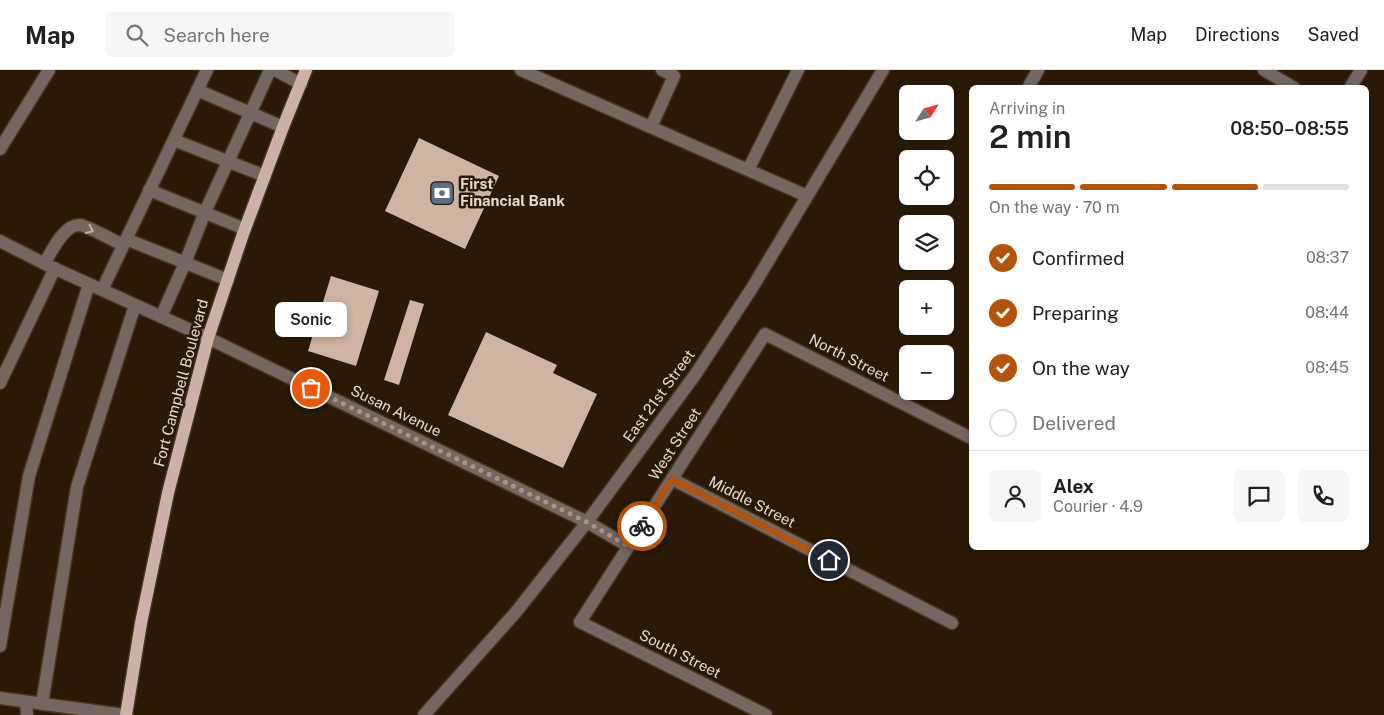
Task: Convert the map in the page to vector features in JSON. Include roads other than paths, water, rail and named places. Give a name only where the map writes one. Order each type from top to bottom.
[{"type":"main road","name":"Fort Campbell Boulevard","points":[[125,715],[166,502],[208,338],[265,176],[306,70]]},
{"type":"street","points":[[0,149],[49,70]]},
{"type":"street","points":[[102,290],[207,70]]},
{"type":"street","points":[[161,317],[205,212],[270,70]]},
{"type":"street","points":[[275,70],[301,84]]},
{"type":"street","points":[[521,70],[807,196]]},
{"type":"street","points":[[748,170],[798,70]]},
{"type":"street","name":"East 21st Street","points":[[424,715],[516,612],[587,522],[695,375],[752,288],[882,70]]},
{"type":"street","points":[[1030,85],[1038,70]]},
{"type":"street","points":[[1264,70],[1289,85]]},
{"type":"street","points":[[1352,85],[1361,70]]},
{"type":"street","points":[[651,127],[674,76],[664,71]]},
{"type":"street","points":[[198,90],[283,127]]},
{"type":"street","points":[[174,140],[265,176]]},
{"type":"street","points":[[149,190],[246,229]]},
{"type":"street","points":[[0,383],[50,266],[57,242],[71,226],[80,225],[228,280]]},
{"type":"street","name":"Susan Avenue","points":[[0,241],[88,284],[208,338],[587,522]]},
{"type":"street","points":[[0,646],[29,476],[88,284]]},
{"type":"street","points":[[42,704],[77,487],[135,305]]},
{"type":"street","name":"North Street","points":[[765,334],[969,437]]},
{"type":"street","name":"West Street","points":[[580,622],[765,334]]},
{"type":"street","name":"Middle Street","points":[[672,479],[952,623]]},
{"type":"street","points":[[587,522],[628,546]]},
{"type":"street","name":"South Street","points":[[580,622],[766,715]]},
{"type":"street","points":[[0,698],[125,715]]},
{"type":"street","points":[[26,702],[27,715]]},
{"type":"place","name":"First Financial Bank","points":[[442,193]]},
{"type":"place","name":"Sonic","points":[[311,388]]}]
